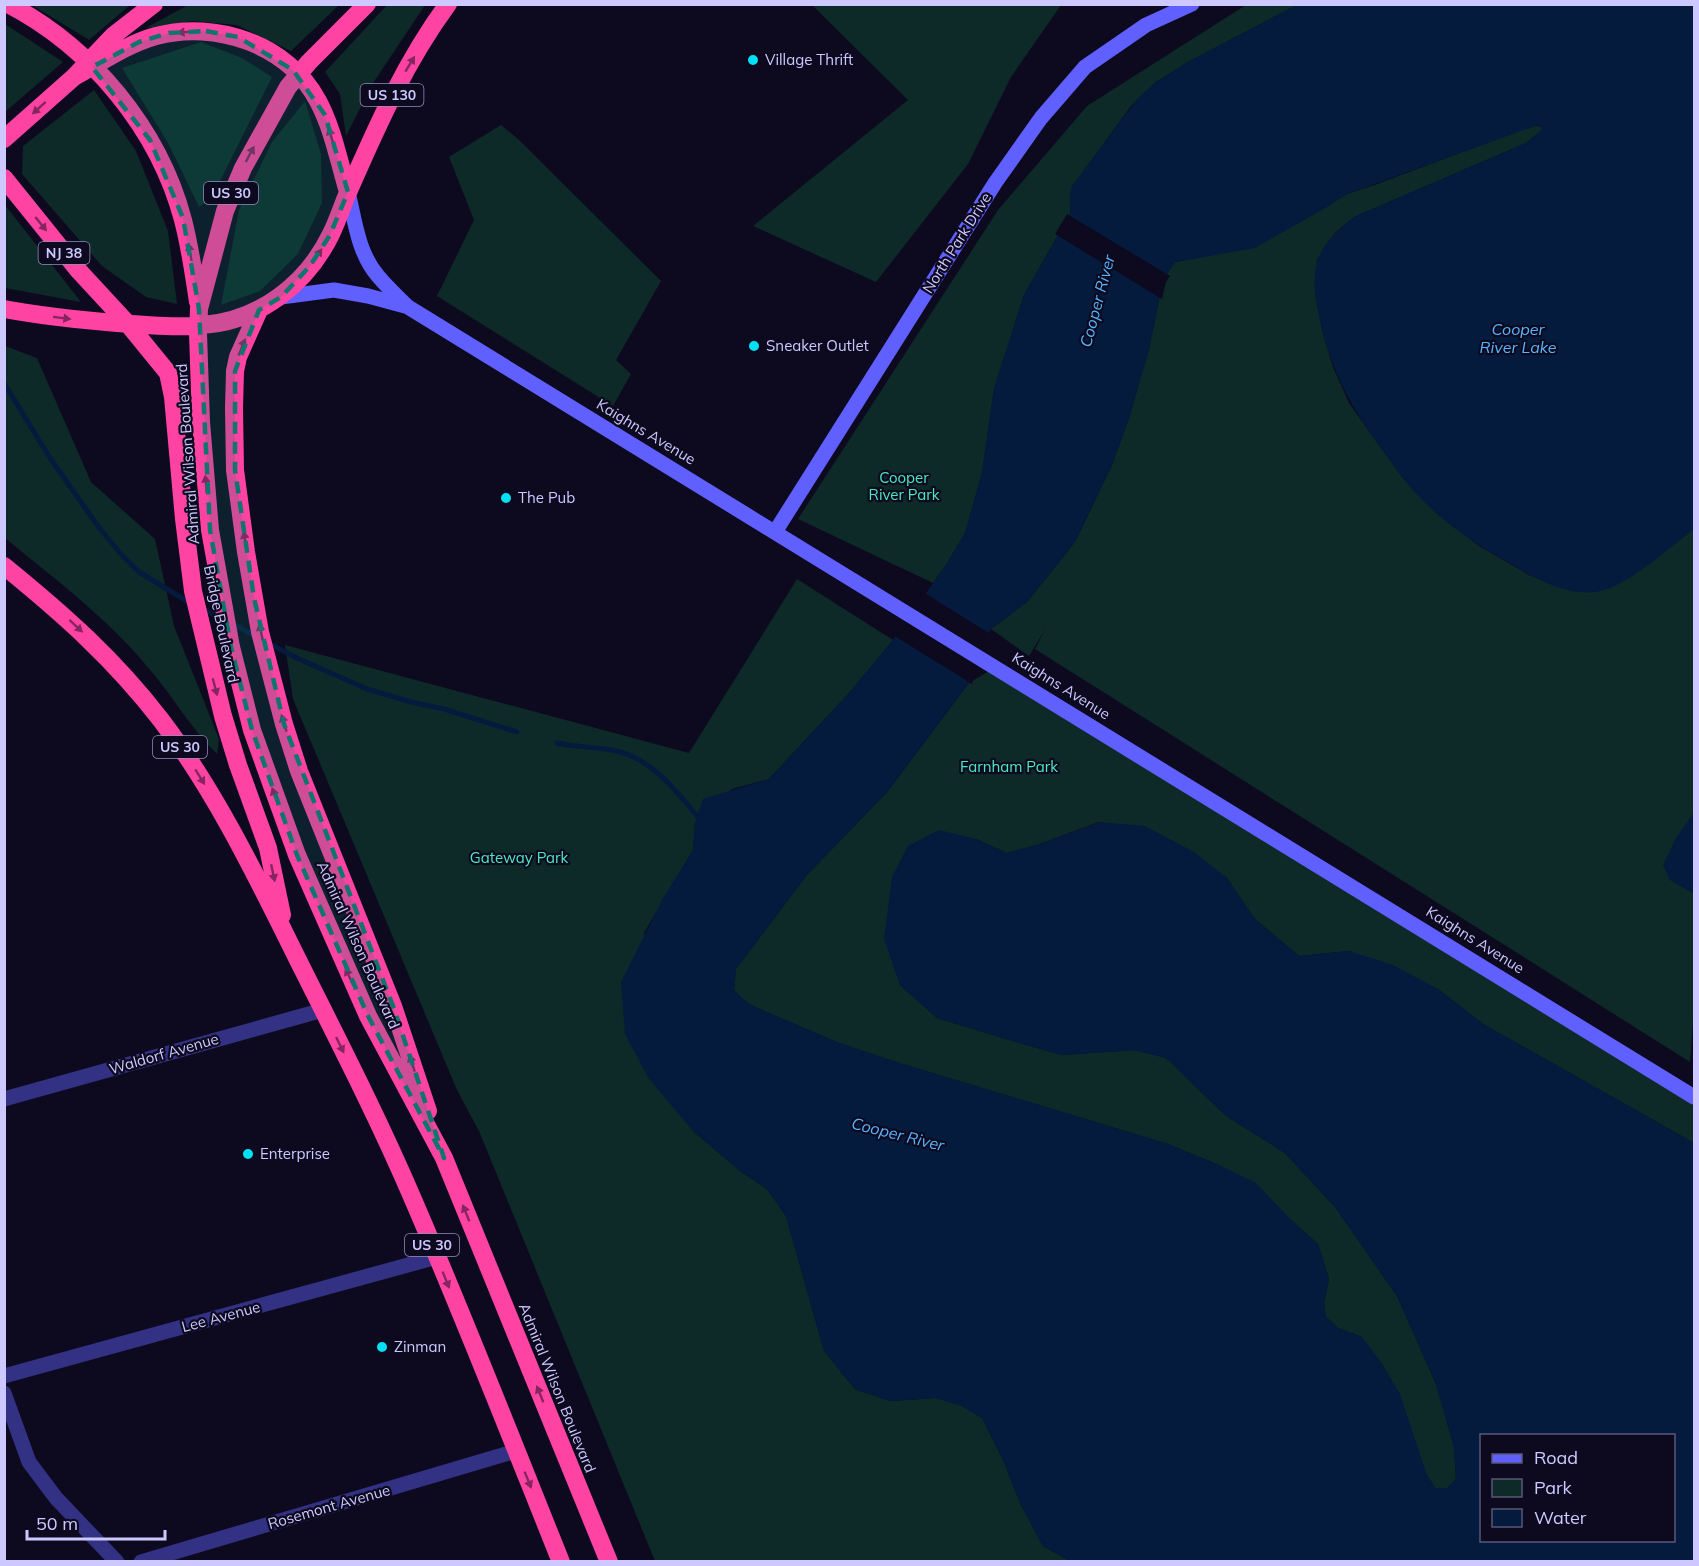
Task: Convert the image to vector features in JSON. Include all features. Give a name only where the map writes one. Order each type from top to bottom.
[{"type":"highway","points":[[8,4],[43,25],[103,78],[150,140],[174,192],[189,243],[199,309]]},
{"type":"highway","points":[[4,139],[74,77],[114,35],[154,4]]},
{"type":"highway","name":"US 30","points":[[199,309],[232,192],[275,107],[288,87],[367,4]]},
{"type":"highway","name":"US 130","points":[[4,309],[63,318],[129,324],[205,325],[259,310],[281,297],[310,266],[330,235],[376,128],[408,66],[448,4]]},
{"type":"highway","points":[[74,77],[139,42],[169,33],[206,31],[253,43],[293,70],[308,85],[317,99],[325,115],[348,192]]},
{"type":"highway","name":"NJ 38","points":[[4,178],[79,271],[129,324]]},
{"type":"highway","name":"Admiral Wilson Boulevard","points":[[199,309],[203,458],[210,530],[231,647],[262,760],[302,866],[368,1016],[444,1158],[609,1562]]},
{"type":"highway","points":[[259,310],[238,357],[235,371],[235,470],[254,598],[268,666],[299,771],[393,1006],[444,1158]]},
{"type":"highway","name":"Bridge Boulevard","points":[[129,324],[161,363],[168,373],[171,384],[184,519],[193,591],[201,630],[238,765],[267,848],[286,936]]},
{"type":"highway","name":"US 30","points":[[4,566],[94,643],[162,722],[212,796],[286,936],[384,1134],[437,1257],[561,1562]]},
{"type":"highway","points":[[4,574],[32,588]]},
{"type":"main road","name":"North Park Drive","points":[[776,532],[995,183],[1041,118],[1085,67],[1146,25],[1192,4]]},
{"type":"main road","name":"Kaighns Avenue","points":[[348,192],[362,249],[369,264],[377,276],[408,307],[1695,1097]]},
{"type":"main road","name":"Kaighns Avenue","points":[[281,297],[334,290],[408,307]]},
{"type":"street","name":"Waldorf Avenue","points":[[4,1099],[323,1010]]},
{"type":"street","name":"Lee Avenue","points":[[4,1376],[437,1257]]},
{"type":"street","points":[[4,1393],[29,1462],[56,1498],[117,1562]]},
{"type":"street","name":"Rosemont Avenue","points":[[141,1562],[516,1451]]},
{"type":"highlighted area","points":[[206,31],[238,37],[293,70],[325,115],[348,192],[330,235],[310,266],[281,297],[259,310],[235,371],[235,470],[254,598],[284,724],[393,1006],[444,1158],[368,1016],[297,855],[252,730],[231,647],[210,530],[199,309],[183,218],[150,140],[92,67],[139,42],[169,33]]},
{"type":"green space","points":[[388,4],[425,5],[373,83],[346,136],[340,94],[325,72]]},
{"type":"green space","points":[[32,5],[130,5],[89,40]]},
{"type":"green space","points":[[188,5],[339,5],[291,51],[237,25],[193,21],[146,28]]},
{"type":"green space","points":[[812,5],[1061,5],[1011,77],[968,164],[876,282],[753,226],[908,100]]},
{"type":"green space","name":"Cooper River Park","points":[[1246,5],[1297,5],[1188,62],[1156,82],[1132,105],[1071,188],[1070,214],[1024,295],[994,389],[982,473],[965,533],[933,583],[798,519],[998,210],[1087,106]]},
{"type":"green space","points":[[5,24],[63,62],[5,112]]},
{"type":"green space","points":[[201,42],[242,58],[272,77],[211,199],[199,207],[168,143],[122,68]]},
{"type":"green space","points":[[94,90],[136,151],[168,231],[177,304],[146,297],[102,266],[22,174],[23,146]]},
{"type":"green space","points":[[305,101],[321,154],[322,203],[298,254],[260,291],[221,305],[239,210],[272,142]]},
{"type":"green space","points":[[501,125],[519,140],[661,281],[616,360],[631,374],[613,406],[437,296],[474,220],[449,157]]},
{"type":"green space","points":[[1535,125],[1541,127],[1541,131],[1526,143],[1354,217],[1335,233],[1317,260],[1315,293],[1323,334],[1333,367],[1349,403],[1414,491],[1437,513],[1479,546],[1529,575],[1553,585],[1630,577],[1694,529],[1694,1007],[1690,1062],[1035,649],[1046,628],[1029,656],[991,629],[1027,602],[1075,542],[1112,465],[1129,418],[1149,349],[1163,280],[1175,262],[1255,247],[1347,194]]},
{"type":"green space","points":[[5,205],[81,302],[5,288]]},
{"type":"green space","points":[[5,346],[37,358],[91,482],[155,539],[174,626],[219,739],[217,754],[151,671],[118,634],[5,538]]},
{"type":"green space","name":"Gateway Park","points":[[797,579],[893,640],[850,692],[769,779],[732,789],[695,822],[693,850],[644,933],[693,1131],[740,1171],[767,1189],[786,1216],[824,1351],[855,1389],[890,1401],[936,1398],[962,1406],[982,1418],[1004,1462],[1021,1505],[1043,1546],[1070,1561],[655,1561],[479,1131],[457,1090],[293,699],[285,645],[689,753]]},
{"type":"green space","name":"Farnham Park","points":[[996,667],[1694,1097],[1694,1143],[1483,1024],[1438,989],[1349,951],[1299,956],[1255,919],[1226,877],[1099,822],[1037,845],[1007,853],[976,839],[900,985],[937,1018],[1062,1055],[1135,1050],[1166,1058],[1226,1116],[1285,1153],[1335,1207],[1397,1296],[1436,1384],[1454,1447],[1456,1479],[1447,1488],[1435,1488],[1427,1475],[1362,1337],[1338,1328],[1326,1317],[1324,1303],[1329,1279],[1318,1244],[1221,1166],[1168,1144],[839,1043],[755,1007],[734,990],[736,969],[806,876],[888,791],[969,683]]},
{"type":"water","points":[[1297,5],[1694,5],[1694,529],[1634,575],[1608,589],[1585,593],[1563,589],[1541,581],[1471,540],[1423,501],[1400,474],[1361,419],[1332,362],[1318,313],[1315,296],[1315,270],[1319,255],[1332,237],[1354,217],[1526,143],[1541,131],[1538,125],[1347,194],[1255,248],[1175,262],[1163,280],[1149,349],[1129,418],[1112,465],[1075,542],[1027,602],[991,629],[975,663],[969,683],[888,791],[806,876],[736,969],[734,990],[755,1007],[839,1043],[1168,1144],[1256,1183],[1291,1220],[1318,1244],[1329,1279],[1324,1303],[1326,1317],[1338,1328],[1362,1337],[1383,1365],[1400,1394],[1427,1475],[1435,1488],[1447,1488],[1456,1479],[1454,1447],[1436,1384],[1397,1296],[1335,1207],[1285,1153],[1226,1116],[1166,1058],[1135,1050],[1062,1055],[937,1018],[900,985],[884,939],[892,877],[908,846],[939,830],[976,839],[1007,853],[1037,845],[1100,822],[1145,826],[1194,852],[1226,877],[1255,919],[1299,956],[1349,951],[1393,965],[1438,989],[1483,1024],[1694,1143],[1694,1561],[1070,1561],[1043,1546],[1021,1505],[1004,1462],[982,1418],[962,1406],[936,1398],[890,1401],[855,1389],[824,1351],[786,1216],[767,1189],[740,1171],[693,1131],[649,1079],[625,1034],[621,982],[662,900],[693,850],[695,822],[703,799],[769,779],[850,692],[893,640],[946,565],[965,533],[982,473],[994,389],[1024,295],[1070,214],[1071,188],[1141,95],[1156,82],[1188,62]]},
{"type":"water","points":[[1694,812],[1694,894],[1670,880],[1663,865],[1676,838]]},
{"type":"pier","points":[[1067,214],[1170,276],[1166,282],[1162,299],[1055,234]]},
{"type":"pier","points":[[923,592],[992,635],[978,664],[972,684],[893,635]]},
{"type":"waterway","points":[[4,383],[50,458],[100,529],[120,553],[139,572],[190,603]]},
{"type":"waterway","points":[[201,608],[222,619]]},
{"type":"waterway","points":[[231,623],[257,637]]},
{"type":"waterway","points":[[268,643],[367,689],[444,709],[517,732]]},
{"type":"waterway","points":[[557,743],[612,750],[639,760],[662,777],[701,821]]},
{"type":"place","name":"Village Thrift","points":[[753,60]]},
{"type":"place","name":"Sneaker Outlet","points":[[754,346]]},
{"type":"place","name":"The Pub","points":[[506,498]]},
{"type":"place","name":"Enterprise","points":[[248,1154]]},
{"type":"place","name":"Zinman","points":[[382,1347]]},
{"type":"water label","name":"Cooper River","points":[[1097,301]]},
{"type":"water label","name":"Cooper River Lake","points":[[1518,338]]},
{"type":"water label","name":"Cooper River","points":[[898,1134]]}]
